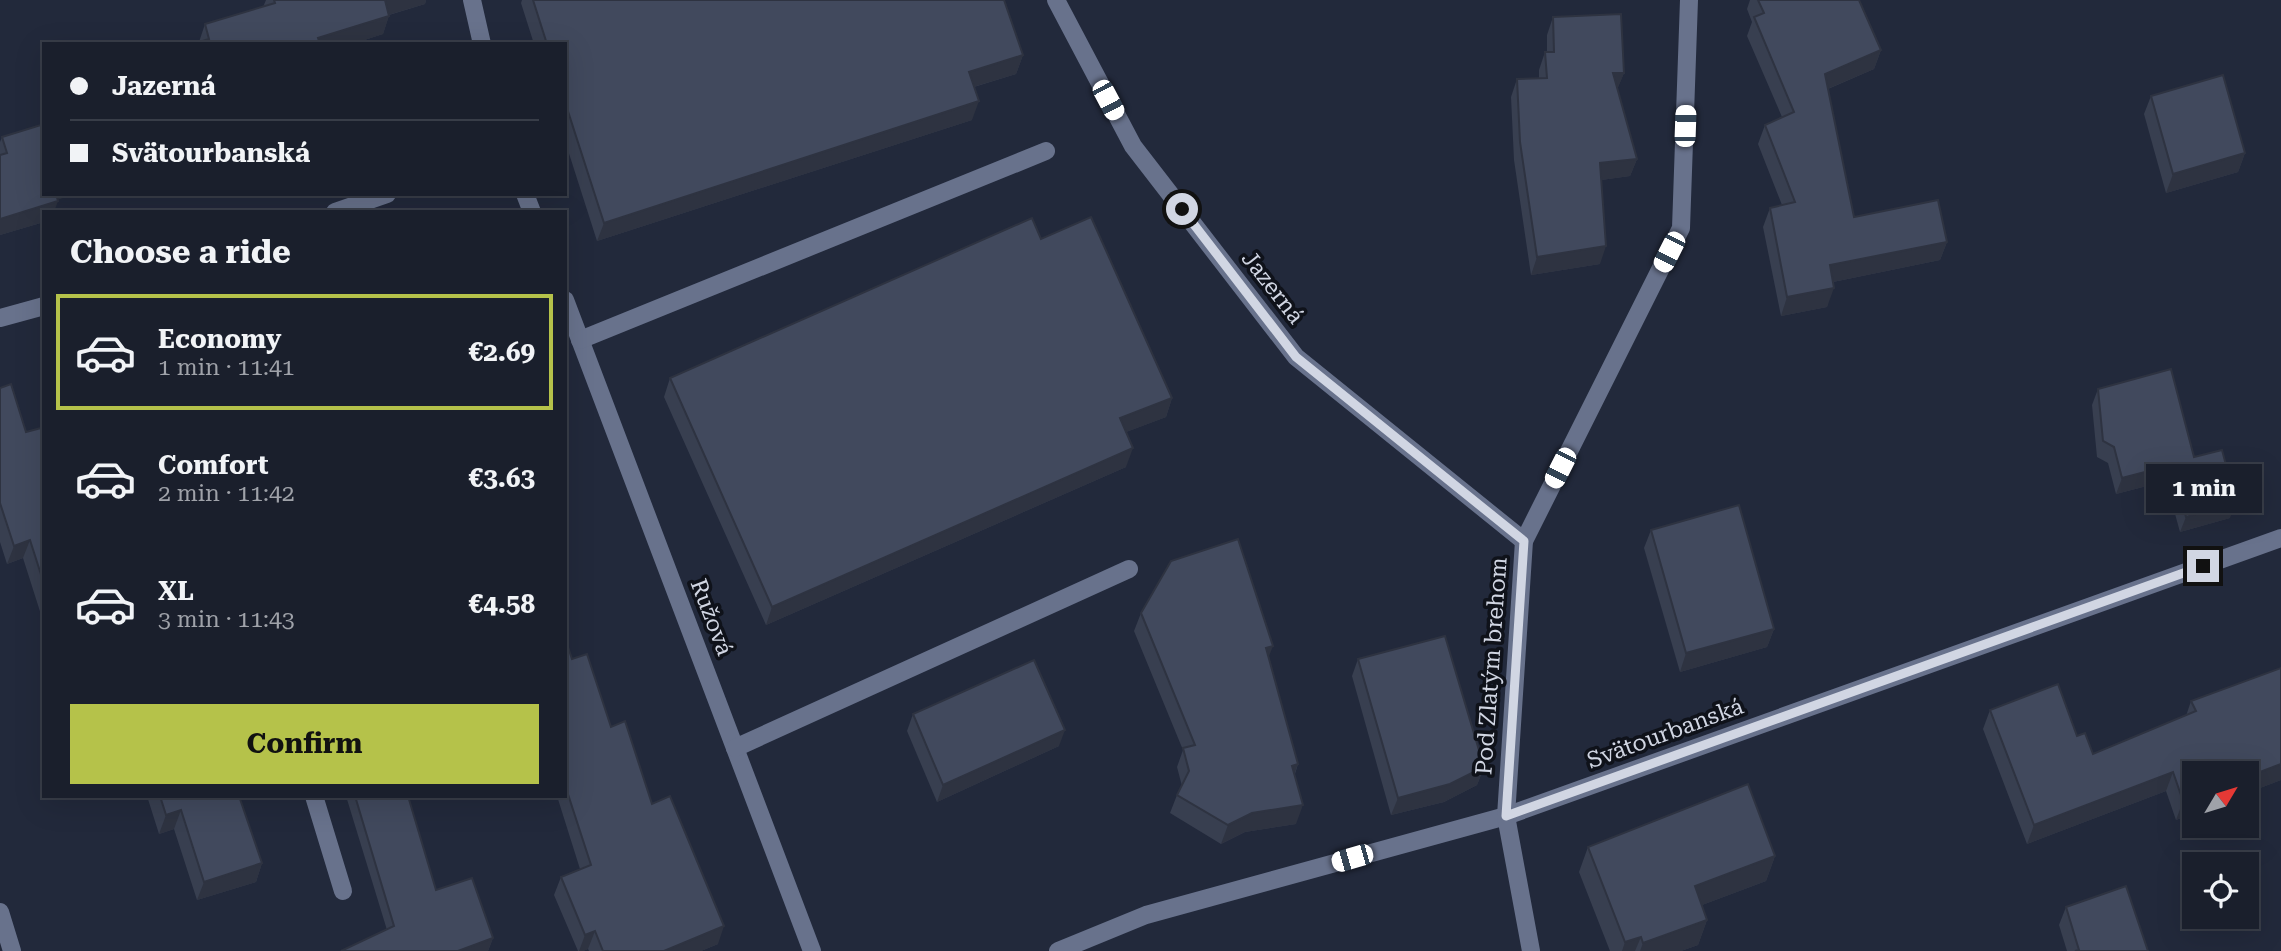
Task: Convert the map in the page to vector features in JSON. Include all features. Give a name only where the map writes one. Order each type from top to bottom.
[{"type":"street","points":[[472,0],[482,42]]},
{"type":"street","name":"Jazerná","points":[[1056,0],[1133,146],[1296,357],[1524,541]]},
{"type":"street","name":"Pod Zlatým brehom","points":[[1531,951],[1506,816],[1524,541],[1681,228],[1689,0]]},
{"type":"street","points":[[580,340],[1045,151]]},
{"type":"street","points":[[341,210],[381,196]]},
{"type":"street","name":"Ružová","points":[[567,305],[812,951]]},
{"type":"street","points":[[0,318],[42,307]]},
{"type":"street","name":"Svätourbanská","points":[[1058,951],[1146,915],[1506,816],[2281,538]]},
{"type":"street","points":[[735,748],[1129,569]]},
{"type":"street","points":[[315,798],[343,891]]},
{"type":"street","points":[[0,912],[12,951]]},
{"type":"building","points":[[274,0],[385,0],[389,16],[318,38],[319,42],[199,42],[209,39],[205,24],[275,3]]},
{"type":"building","points":[[533,0],[1004,0],[1023,55],[969,72],[979,101],[604,223],[567,108],[567,42],[546,42]]},
{"type":"building","points":[[1758,0],[1859,0],[1881,50],[1825,74],[1854,217],[1938,200],[1947,242],[1830,265],[1834,288],[1787,297],[1770,208],[1795,202],[1765,125],[1794,112],[1754,17],[1764,13]]},
{"type":"building","points":[[1621,14],[1624,73],[1613,73],[1637,159],[1600,163],[1606,246],[1537,257],[1520,142],[1517,79],[1547,78],[1545,52],[1554,52],[1553,17]]},
{"type":"building","points":[[2223,75],[2245,153],[2173,174],[2151,96]]},
{"type":"building","points":[[42,125],[42,196],[57,196],[58,201],[0,219],[0,155],[7,153],[2,137]]},
{"type":"building","points":[[1091,217],[1172,398],[1120,418],[1133,448],[772,607],[670,378],[1032,218],[1041,239]]},
{"type":"building","points":[[2171,369],[2194,457],[2222,450],[2236,502],[2186,517],[2172,465],[2122,478],[2114,447],[2103,441],[2098,389]]},
{"type":"building","points":[[11,384],[26,432],[41,428],[42,431],[42,578],[30,540],[14,546],[0,503],[0,388]]},
{"type":"building","points":[[1739,505],[1774,629],[1686,653],[1651,530]]},
{"type":"building","points":[[1238,539],[1273,646],[1266,648],[1298,764],[1292,766],[1303,805],[1252,813],[1228,825],[1177,795],[1189,771],[1183,748],[1195,745],[1141,613],[1171,561]]},
{"type":"building","points":[[1445,636],[1484,767],[1450,784],[1398,798],[1358,659]]},
{"type":"building","points":[[567,644],[572,659],[587,654],[611,727],[625,721],[652,804],[670,796],[724,926],[664,951],[603,951],[595,931],[585,935],[561,877],[591,865],[567,791]]},
{"type":"building","points":[[1034,660],[1065,730],[943,785],[913,714]]},
{"type":"building","points":[[2281,668],[2281,764],[2259,772],[2259,761],[2182,761],[2182,798],[2173,772],[2034,825],[1990,710],[2058,684],[2077,736],[2085,733],[2093,754],[2196,711],[2191,701]]},
{"type":"building","points":[[1748,784],[1775,856],[1695,886],[1707,920],[1643,943],[1641,937],[1625,942],[1588,847]]},
{"type":"building","points":[[161,798],[240,798],[262,863],[204,882],[181,810],[166,815]]},
{"type":"building","points":[[356,798],[409,798],[436,890],[472,878],[493,938],[458,951],[341,951],[394,926]]},
{"type":"building","points":[[2126,886],[2148,951],[2075,951],[2079,950],[2066,907]]},
{"type":"route","points":[[1182,209],[1296,357],[1524,541],[1506,816],[2203,566]]}]
